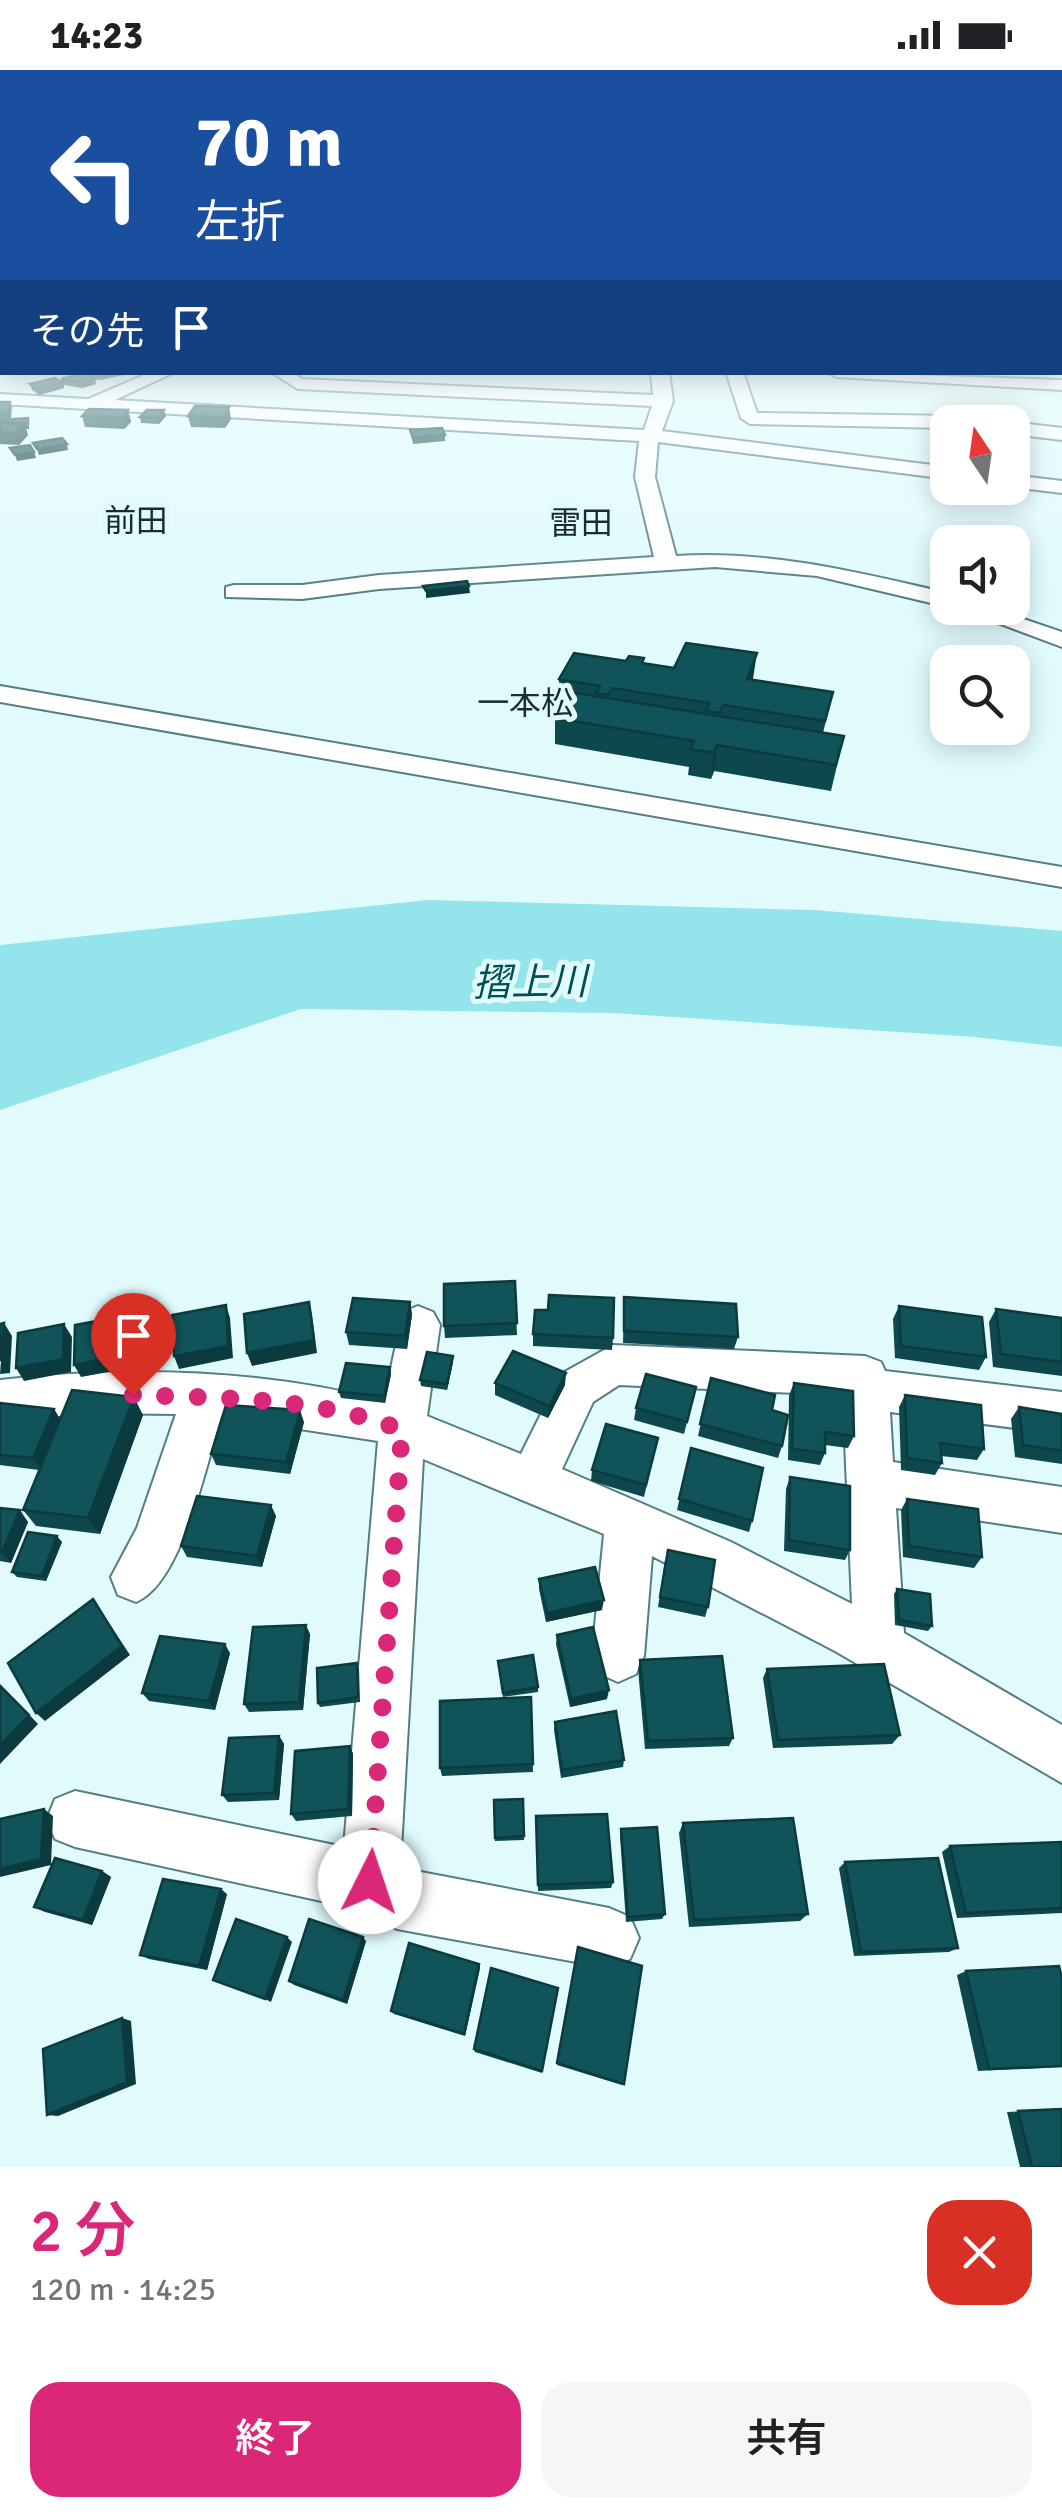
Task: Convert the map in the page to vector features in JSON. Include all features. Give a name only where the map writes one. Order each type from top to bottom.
[{"type":"street","points":[[0,399],[87,407],[653,436],[930,471]]},
{"type":"street","points":[[87,407],[106,399]]},
{"type":"street","points":[[618,399],[664,401],[644,457],[666,562]]},
{"type":"street","points":[[743,399],[750,418],[786,422],[930,422]]},
{"type":"street","points":[[1030,430],[1062,434]]},
{"type":"street","points":[[1030,483],[1062,487]]},
{"type":"street","points":[[234,592],[302,592],[379,582],[733,560],[794,566],[930,596]]},
{"type":"street","points":[[1019,625],[1062,640]]},
{"type":"street","points":[[0,694],[282,738],[460,775],[1062,877]]},
{"type":"street","points":[[370,1882],[402,1430],[418,1325]]},
{"type":"street","points":[[533,1480],[578,1388],[613,1365],[866,1376],[880,1644]]},
{"type":"street","points":[[866,1389],[1062,1413]]},
{"type":"street","points":[[0,1401],[61,1393],[205,1397],[315,1408],[374,1419],[533,1480],[723,1561],[880,1644],[1062,1756]]},
{"type":"street","points":[[136,1578],[157,1540],[205,1397]]},
{"type":"street","points":[[871,1482],[1062,1510]]},
{"type":"street","points":[[618,1656],[630,1520]]},
{"type":"street","points":[[75,1818],[370,1882],[397,1900],[608,1938]]},
{"type":"water","name":"摺上川","points":[[428,900],[815,910],[1062,931],[1062,1047],[975,1037],[613,1013],[301,1009],[0,1110],[0,945]]},
{"type":"building","points":[[0,402],[10,402],[9,413],[0,414]]},
{"type":"building","points":[[195,406],[229,407],[223,417],[188,416]]},
{"type":"building","points":[[89,409],[128,410],[122,417],[82,416]]},
{"type":"building","points":[[147,410],[164,410],[158,418],[140,417]]},
{"type":"building","points":[[28,418],[28,423],[0,423],[0,420]]},
{"type":"building","points":[[0,423],[24,424],[15,433],[0,433]]},
{"type":"building","points":[[442,428],[445,435],[413,438],[410,430]]},
{"type":"building","points":[[62,438],[67,444],[37,449],[33,443]]},
{"type":"building","points":[[30,445],[34,452],[15,455],[10,448]]},
{"type":"building","points":[[467,581],[469,586],[426,591],[423,586]]},
{"type":"building","points":[[686,643],[757,653],[747,679],[833,692],[825,721],[723,705],[720,713],[706,711],[709,703],[612,688],[608,695],[596,693],[600,686],[559,679],[574,653],[626,661],[629,656],[644,658],[642,663],[674,668]]},
{"type":"building","points":[[570,692],[844,736],[836,765],[717,745],[714,753],[691,749],[694,741],[555,718]]},
{"type":"building","points":[[515,1281],[517,1323],[444,1326],[444,1284]]},
{"type":"building","points":[[549,1295],[614,1298],[613,1338],[533,1334],[535,1310],[548,1310]]},
{"type":"building","points":[[624,1297],[736,1304],[738,1337],[624,1331]]},
{"type":"building","points":[[353,1298],[410,1302],[405,1336],[346,1332]]},
{"type":"building","points":[[309,1302],[314,1340],[247,1353],[244,1314]]},
{"type":"building","points":[[226,1305],[228,1346],[174,1356],[172,1315]]},
{"type":"building","points":[[899,1306],[982,1317],[986,1357],[901,1346]]},
{"type":"building","points":[[996,1309],[1062,1318],[1062,1362],[1001,1354]]},
{"type":"building","points":[[112,1318],[112,1357],[74,1365],[75,1325]]},
{"type":"building","points":[[4,1323],[1,1360],[0,1360],[0,1324]]},
{"type":"building","points":[[64,1324],[63,1359],[16,1368],[18,1333]]},
{"type":"building","points":[[513,1351],[566,1373],[549,1406],[495,1383]]},
{"type":"building","points":[[427,1352],[453,1356],[447,1384],[420,1380]]},
{"type":"building","points":[[346,1363],[390,1367],[384,1396],[339,1392]]},
{"type":"building","points":[[646,1374],[696,1387],[687,1422],[636,1408]]},
{"type":"building","points":[[711,1378],[775,1395],[772,1410],[788,1415],[782,1446],[700,1424]]},
{"type":"building","points":[[794,1383],[853,1391],[854,1436],[825,1432],[825,1453],[792,1449]]},
{"type":"building","points":[[72,1390],[134,1397],[88,1518],[23,1510]]},
{"type":"building","points":[[905,1395],[981,1405],[984,1449],[940,1443],[942,1463],[907,1458]]},
{"type":"building","points":[[0,1403],[54,1409],[33,1458],[0,1455]]},
{"type":"building","points":[[226,1405],[300,1410],[286,1462],[211,1454]]},
{"type":"building","points":[[1019,1407],[1062,1414],[1062,1451],[1023,1445]]},
{"type":"building","points":[[606,1424],[658,1438],[646,1485],[592,1470]]},
{"type":"building","points":[[691,1448],[763,1468],[752,1521],[679,1499]]},
{"type":"building","points":[[790,1477],[850,1486],[850,1550],[789,1540]]},
{"type":"building","points":[[197,1496],[271,1505],[257,1556],[181,1546]]},
{"type":"building","points":[[907,1499],[978,1509],[982,1557],[909,1546]]},
{"type":"building","points":[[0,1508],[20,1510],[2,1552],[0,1552]]},
{"type":"building","points":[[28,1532],[57,1536],[42,1576],[12,1572]]},
{"type":"building","points":[[668,1550],[715,1560],[708,1607],[660,1597]]},
{"type":"building","points":[[595,1567],[604,1600],[547,1613],[539,1579]]},
{"type":"building","points":[[897,1589],[930,1594],[932,1626],[899,1620]]},
{"type":"building","points":[[93,1599],[122,1646],[36,1713],[8,1663]]},
{"type":"building","points":[[306,1625],[299,1702],[244,1704],[253,1627]]},
{"type":"building","points":[[593,1627],[609,1690],[571,1699],[557,1635]]},
{"type":"building","points":[[160,1636],[225,1644],[209,1701],[142,1693]]},
{"type":"building","points":[[533,1655],[538,1687],[503,1693],[498,1661]]},
{"type":"building","points":[[722,1656],[733,1738],[648,1741],[640,1660]]},
{"type":"building","points":[[357,1663],[358,1697],[318,1703],[317,1668]]},
{"type":"building","points":[[884,1664],[900,1735],[778,1740],[767,1669]]},
{"type":"building","points":[[0,1686],[29,1715],[0,1745]]},
{"type":"building","points":[[531,1697],[533,1764],[440,1768],[440,1701]]},
{"type":"building","points":[[616,1711],[624,1760],[562,1770],[555,1722]]},
{"type":"building","points":[[279,1736],[274,1793],[222,1795],[229,1738]]},
{"type":"building","points":[[350,1746],[348,1809],[291,1814],[295,1751]]},
{"type":"building","points":[[523,1799],[524,1836],[495,1838],[494,1800]]},
{"type":"building","points":[[44,1809],[41,1859],[0,1869],[0,1819]]},
{"type":"building","points":[[607,1814],[613,1882],[538,1885],[536,1816]]},
{"type":"building","points":[[793,1818],[808,1914],[694,1920],[683,1823]]},
{"type":"building","points":[[657,1827],[665,1914],[628,1917],[621,1829]]},
{"type":"building","points":[[1062,1842],[1062,1908],[966,1913],[950,1846]]},
{"type":"building","points":[[55,1858],[102,1871],[83,1920],[34,1907]]},
{"type":"building","points":[[938,1858],[958,1948],[861,1952],[845,1862]]},
{"type":"building","points":[[163,1879],[221,1889],[199,1966],[140,1955]]},
{"type":"building","points":[[236,1919],[287,1937],[265,1999],[213,1980]]},
{"type":"building","points":[[309,1919],[363,1937],[343,2000],[289,1981]]},
{"type":"building","points":[[409,1943],[479,1964],[464,2034],[391,2011]]},
{"type":"building","points":[[578,1947],[642,1966],[624,2084],[557,2063]]},
{"type":"building","points":[[1059,1966],[1062,2066],[989,2069],[966,1971]]},
{"type":"building","points":[[491,1968],[558,1988],[542,2071],[474,2049]]},
{"type":"building","points":[[122,2018],[127,2082],[47,2115],[43,2049]]},
{"type":"building","points":[[1062,2109],[1062,2167],[1032,2167],[1018,2111]]},
{"type":"district","name":"前田","points":[[136,521]]},
{"type":"district","name":"雷田","points":[[581,523]]},
{"type":"district","name":"一本松","points":[[525,703]]},
{"type":"route","points":[[133,1395],[205,1397],[315,1408],[374,1419],[402,1430],[370,1882]]}]
